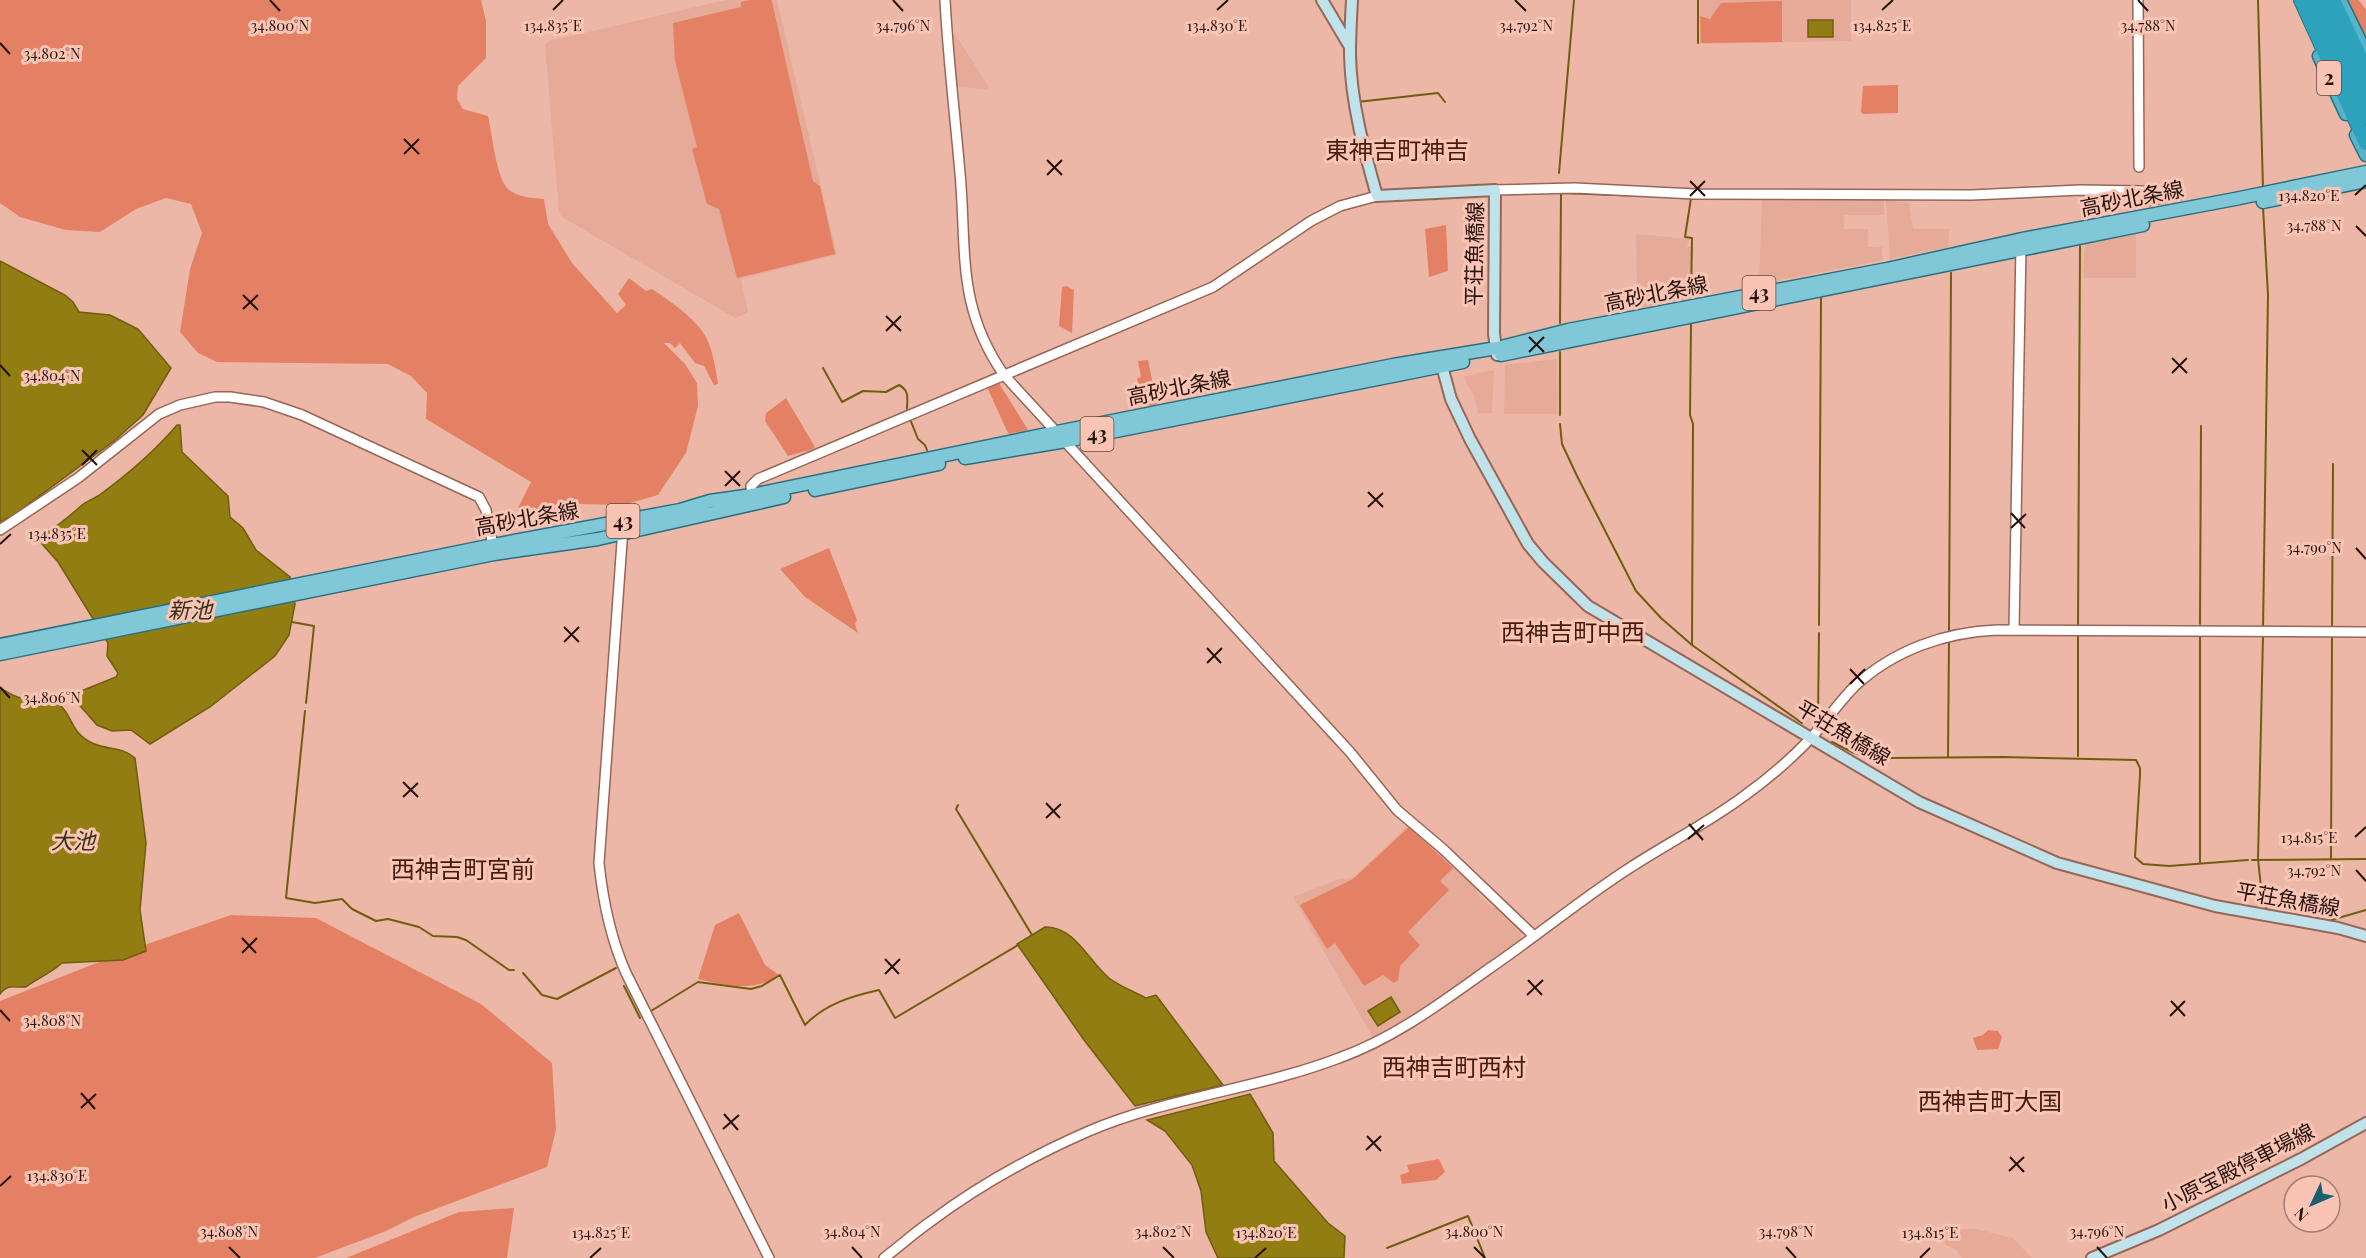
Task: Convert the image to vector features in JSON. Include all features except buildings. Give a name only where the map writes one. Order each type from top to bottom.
[{"type":"highway","name":"2","points":[[2295,0],[2336,94],[2366,155]]},
{"type":"highway","points":[[2301,0],[2366,143]]},
{"type":"highway","name":"2","points":[[2312,0],[2366,117]]},
{"type":"highway","name":"2","points":[[2324,0],[2366,95]]},
{"type":"highway","points":[[2333,0],[2366,70]]},
{"type":"highway","name":"2","points":[[2340,0],[2366,52]]},
{"type":"main road","points":[[1322,0],[1350,47]]},
{"type":"main road","points":[[1352,0],[1350,47],[1356,107],[1377,196]]},
{"type":"main road","name":"高砂北条線","points":[[2263,198],[2366,171]]},
{"type":"main road","name":"高砂北条線","points":[[0,654],[88,632],[493,549],[561,545],[623,527],[715,511],[752,500],[961,459],[1393,365],[1497,352],[1758,304],[2021,245],[2263,198],[2366,182]]},
{"type":"main road","name":"平荘魚橋線","points":[[1377,196],[1495,190],[1494,334],[1497,352]]},
{"type":"main road","name":"高砂北条線","points":[[1061,436],[1442,366],[1497,352]]},
{"type":"main road","name":"平荘魚橋線","points":[[1442,366],[1455,408],[1510,514],[1536,555],[1588,606],[1813,735],[1935,810],[2057,863],[2222,908],[2338,928],[2366,936]]},
{"type":"main road","name":"高砂北条線","points":[[0,645],[88,632]]},
{"type":"main road","name":"小原宝殿停車場線","points":[[2092,1258],[2159,1230],[2366,1123]]},
{"type":"street","points":[[945,0],[962,197],[967,290],[984,342],[1004,375],[1350,752],[1397,810],[1443,849],[1534,936]]},
{"type":"street","points":[[2138,0],[2139,167]]},
{"type":"street","points":[[1495,190],[1560,189],[1695,194],[1972,195],[2080,190],[2142,191]]},
{"type":"street","points":[[752,500],[753,483],[764,476],[1213,286],[1318,217],[1348,203],[1377,196]]},
{"type":"street","points":[[2014,630],[2021,245]]},
{"type":"street","points":[[0,530],[78,478],[159,414],[196,400],[230,397],[264,402],[302,414],[479,497],[486,510],[493,549]]},
{"type":"street","points":[[623,527],[599,863],[602,895],[614,945],[626,973],[769,1258]]},
{"type":"street","points":[[884,1258],[930,1221],[964,1199],[1038,1155],[1089,1131],[1131,1116],[1303,1071],[1341,1058],[1373,1044],[1424,1015],[1603,885],[1740,800],[1813,735],[1846,696],[1884,664],[1922,644],[1966,631],[2366,632]]},
{"type":"shaded area","points":[[0,0],[481,0],[486,21],[486,58],[458,86],[457,99],[463,109],[488,116],[497,165],[504,183],[516,194],[544,199],[548,224],[572,263],[617,313],[626,305],[618,294],[629,278],[646,291],[652,289],[683,311],[703,332],[709,344],[718,384],[714,385],[704,366],[695,363],[680,343],[675,348],[670,343],[664,343],[685,364],[697,383],[698,406],[686,453],[658,495],[623,505],[580,504],[547,520],[518,508],[531,482],[426,419],[427,393],[411,376],[388,364],[217,362],[198,353],[180,332],[190,269],[202,233],[191,204],[166,198],[136,209],[100,232],[66,230],[20,217],[0,203]]},
{"type":"shaded area","points":[[726,0],[777,0],[837,255],[741,279],[748,312],[735,318],[562,217],[559,212],[545,45],[549,41]]},
{"type":"shaded area","points":[[771,0],[772,2],[813,181],[820,186],[835,254],[737,278],[719,209],[707,204],[692,149],[697,147],[675,61],[673,23],[741,7],[741,2]]},
{"type":"shaded area","points":[[1700,0],[1851,0],[1851,41],[1700,44]]},
{"type":"shaded area","points":[[2344,0],[2359,0],[2366,10],[2366,48]]},
{"type":"shaded area","points":[[1782,1],[1782,42],[1701,43],[1700,16],[1710,19],[1721,3]]},
{"type":"shaded area","points":[[955,34],[989,87],[986,89],[956,87],[950,35]]},
{"type":"shaded area","points":[[1898,85],[1898,113],[1863,114],[1861,112],[1863,86]]},
{"type":"shaded area","points":[[2147,195],[2173,195],[2183,200],[2149,207]]},
{"type":"shaded area","points":[[1762,199],[1882,199],[1884,215],[1844,215],[1844,229],[1868,229],[1868,247],[1882,247],[1883,260],[1759,284]]},
{"type":"shaded area","points":[[1886,200],[1909,203],[1913,229],[1949,229],[1948,247],[1890,259]]},
{"type":"shaded area","points":[[1446,225],[1448,271],[1429,277],[1425,229]]},
{"type":"shaded area","points":[[2136,233],[2136,278],[2083,278],[2085,244]]},
{"type":"shaded area","points":[[1636,234],[1689,239],[1687,247],[1692,247],[1687,299],[1637,309]]},
{"type":"shaded area","points":[[1066,286],[1074,290],[1072,333],[1059,326],[1062,287]]},
{"type":"shaded area","points":[[1557,359],[1558,414],[1504,414],[1505,365]]},
{"type":"shaded area","points":[[1148,360],[1157,404],[1143,407],[1137,378],[1141,377],[1138,361]]},
{"type":"shaded area","points":[[1494,370],[1492,413],[1478,414],[1474,395],[1464,376]]},
{"type":"shaded area","points":[[999,383],[1028,430],[1009,434],[987,387]]},
{"type":"shaded area","points":[[786,398],[815,447],[788,456],[765,421],[766,413]]},
{"type":"shaded area","points":[[829,548],[857,620],[855,624],[858,633],[805,597],[780,569]]},
{"type":"shaded area","points":[[1408,825],[1477,886],[1478,895],[1492,907],[1498,907],[1522,931],[1520,940],[1456,988],[1395,1028],[1373,1038],[1293,897],[1342,878],[1354,877]]},
{"type":"shaded area","points":[[1409,827],[1453,868],[1440,881],[1449,890],[1408,932],[1420,945],[1400,966],[1398,980],[1394,983],[1383,975],[1364,986],[1335,943],[1327,949],[1300,905],[1353,879]]},
{"type":"shaded area","points":[[739,913],[765,965],[779,975],[770,981],[750,986],[729,985],[698,979],[715,925]]},
{"type":"shaded area","points":[[231,915],[316,918],[481,1004],[552,1063],[556,1129],[547,1167],[414,1217],[386,1231],[315,1258],[0,1258],[0,1001],[127,951]]},
{"type":"shaded area","points":[[1988,1030],[1998,1031],[2002,1037],[1998,1049],[1977,1050],[1973,1038],[1983,1035]]},
{"type":"shaded area","points":[[1439,1159],[1445,1172],[1436,1180],[1402,1184],[1400,1175],[1409,1172],[1407,1165]]},
{"type":"shaded area","points":[[514,1208],[507,1258],[346,1258],[459,1212]]},
{"type":"shaded area","points":[[1976,1229],[2013,1238],[2032,1258],[1962,1258],[1957,1251],[1945,1244],[1936,1230]]},
{"type":"water","points":[[1808,20],[1833,20],[1833,37],[1808,37]]},
{"type":"water","points":[[0,261],[65,295],[79,312],[110,315],[138,329],[171,368],[143,415],[114,441],[15,514],[0,522]]},
{"type":"water","name":"新池","points":[[177,425],[180,425],[182,452],[228,496],[230,517],[243,528],[256,550],[290,577],[295,604],[289,635],[275,656],[210,707],[150,744],[131,730],[112,731],[97,725],[75,700],[76,693],[116,677],[118,673],[107,656],[108,643],[58,562],[42,544],[42,536],[130,471]]},
{"type":"water","name":"大池","points":[[0,688],[18,697],[53,701],[62,707],[77,731],[85,739],[97,745],[125,752],[135,758],[146,843],[140,910],[146,951],[123,960],[62,963],[26,987],[9,987],[0,994]]},
{"type":"water","points":[[1045,927],[1056,928],[1073,939],[1101,971],[1117,984],[1146,998],[1156,995],[1223,1085],[1135,1106],[1084,1040],[1017,944]]},
{"type":"water","points":[[1391,997],[1400,1012],[1378,1026],[1368,1011]]},
{"type":"water","points":[[1250,1094],[1273,1133],[1274,1161],[1328,1223],[1345,1236],[1344,1258],[1218,1258],[1206,1232],[1201,1191],[1192,1165],[1165,1131],[1147,1120]]},
{"type":"waterway","points":[[1559,173],[1574,0]]},
{"type":"waterway","points":[[1698,0],[1698,43]]},
{"type":"waterway","points":[[2258,0],[2263,189]]},
{"type":"waterway","points":[[1357,102],[1438,93],[1445,102]]},
{"type":"waterway","points":[[1560,323],[1561,193],[1671,197]]},
{"type":"waterway","points":[[1691,198],[1685,237],[1692,238],[1691,297]]},
{"type":"waterway","points":[[2263,207],[2268,295],[2263,630]]},
{"type":"waterway","points":[[2078,627],[2080,246]]},
{"type":"waterway","points":[[1949,633],[1951,273]]},
{"type":"waterway","points":[[1819,625],[1821,298]]},
{"type":"waterway","points":[[1691,324],[1692,644]]},
{"type":"waterway","points":[[1560,352],[1560,415]]},
{"type":"waterway","points":[[823,368],[842,402],[863,391],[886,392],[899,385],[906,392],[907,409]]},
{"type":"waterway","points":[[910,419],[918,439],[927,450]]},
{"type":"waterway","points":[[1560,424],[1562,444],[1636,591],[1661,618],[1692,645],[1802,723]]},
{"type":"waterway","points":[[2200,624],[2201,426]]},
{"type":"waterway","points":[[2332,629],[2333,464]]},
{"type":"waterway","points":[[292,622],[314,626],[306,703]]},
{"type":"waterway","points":[[1818,717],[1819,633]]},
{"type":"waterway","points":[[2078,633],[2078,756]]},
{"type":"waterway","points":[[2263,635],[2258,859],[2261,887],[2267,910]]},
{"type":"waterway","points":[[2331,859],[2332,635]]},
{"type":"waterway","points":[[2200,637],[2200,862]]},
{"type":"waterway","points":[[1948,756],[1949,639]]},
{"type":"waterway","points":[[305,711],[286,898],[315,903],[342,899],[352,909],[376,921],[388,919],[419,927],[433,936],[457,937],[466,940],[509,970],[514,970]]},
{"type":"waterway","points":[[1832,742],[1854,753],[1889,758],[2003,757],[2136,760],[2140,768],[2140,775],[2135,857],[2143,864],[2169,866],[2248,860]]},
{"type":"waterway","points":[[958,805],[956,809],[1032,935]]},
{"type":"waterway","points":[[2252,860],[2366,859]]},
{"type":"waterway","points":[[2328,921],[2366,910]]},
{"type":"waterway","points":[[651,1011],[698,982],[751,989],[762,986],[780,975],[805,1025],[830,1006],[879,990],[895,1018],[1018,945]]},
{"type":"waterway","points":[[523,973],[542,995],[557,999],[616,968]]},
{"type":"waterway","points":[[624,986],[640,1018]]},
{"type":"waterway","points":[[1387,1248],[1468,1216],[1485,1258]]},
{"type":"district","name":"東神吉町神吉","points":[[1397,151]]},
{"type":"district","name":"西神吉町中西","points":[[1573,633]]},
{"type":"district","name":"西神吉町宮前","points":[[463,870]]},
{"type":"district","name":"西神吉町西村","points":[[1454,1068]]},
{"type":"district","name":"西神吉町大国","points":[[1990,1102]]}]
